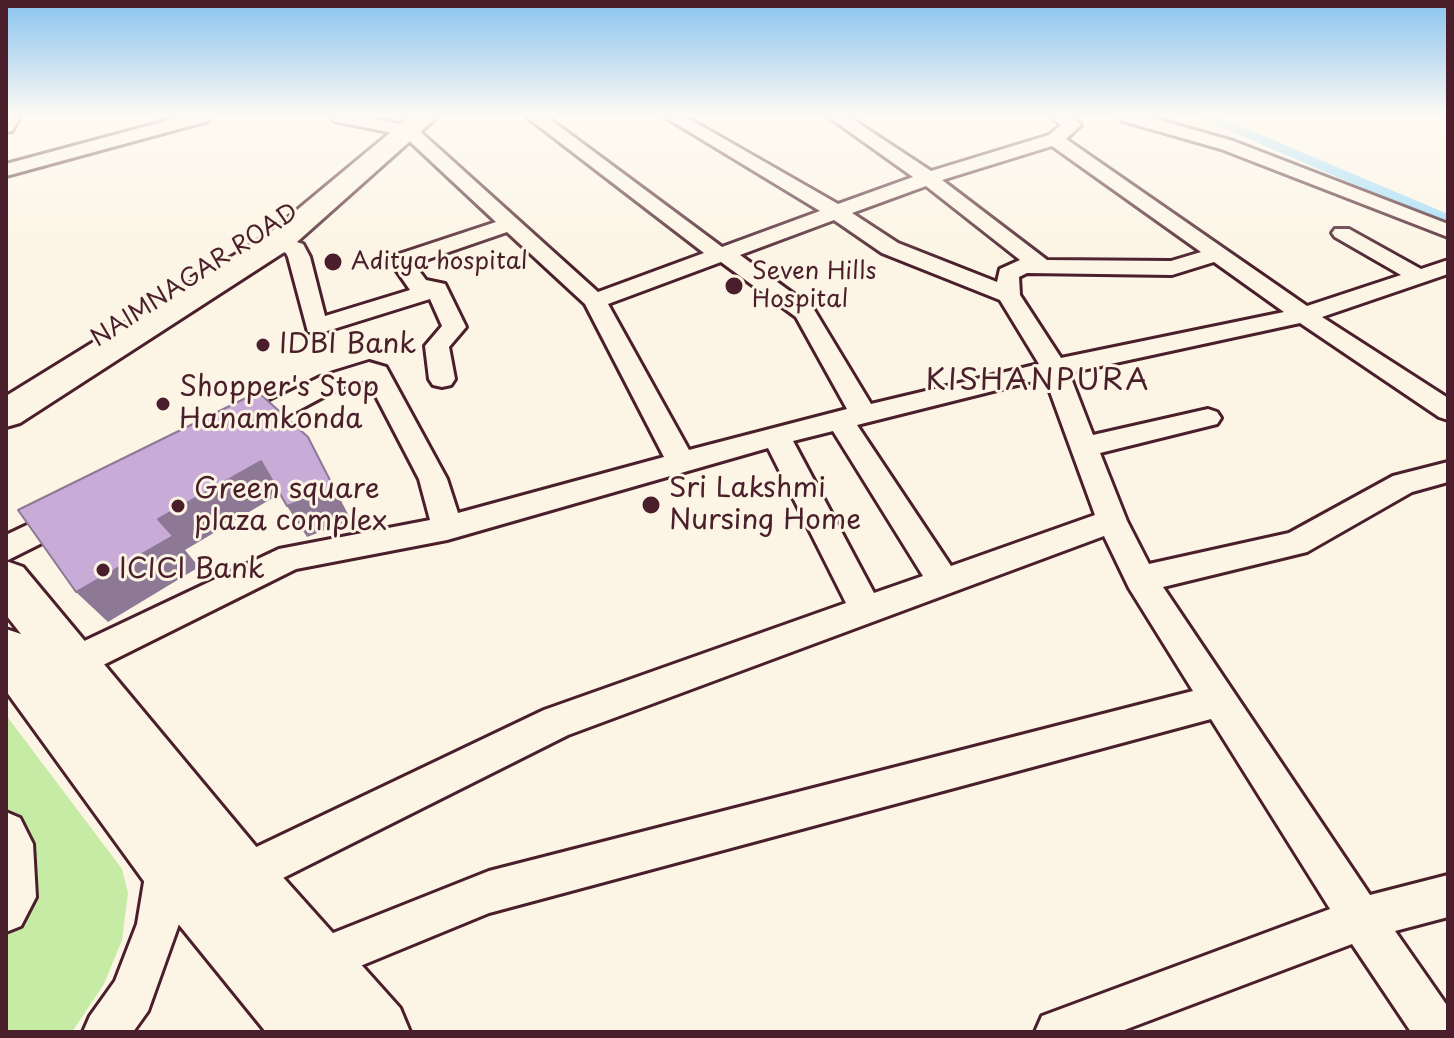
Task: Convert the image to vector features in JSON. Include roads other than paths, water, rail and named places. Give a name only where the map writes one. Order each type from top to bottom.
[{"type":"highway","name":"NAIMNAGAR ROAD","points":[[9,408],[274,230],[357,165]]},
{"type":"highway","points":[[9,408],[278,242],[364,165]]},
{"type":"highway","points":[[6,580],[242,876],[376,1032]]},
{"type":"highway","points":[[6,651],[167,863],[309,1032]]},
{"type":"street","points":[[452,165],[510,224],[595,301],[682,464]]},
{"type":"street","points":[[601,165],[805,313],[852,418],[944,582]]},
{"type":"street","points":[[757,165],[837,212],[890,248],[1009,295]]},
{"type":"street","points":[[909,165],[1041,266]]},
{"type":"street","points":[[595,301],[961,165]]},
{"type":"street","points":[[1117,165],[1217,254],[1304,315],[1442,401]]},
{"type":"street","points":[[1280,165],[1448,231]]},
{"type":"street","points":[[437,289],[418,285],[401,261],[510,224]]},
{"type":"street","points":[[1342,233],[1420,277]]},
{"type":"street","points":[[278,242],[295,249],[299,257],[316,327],[437,289]]},
{"type":"street","points":[[1217,254],[1172,268],[1023,266],[1010,270],[1008,274],[1009,295],[1054,368],[1112,521],[1140,579],[1438,1032]]},
{"type":"street","points":[[71,664],[290,558],[447,528],[776,436],[1054,368],[1304,315],[1448,267]]},
{"type":"street","points":[[437,289],[454,327],[437,346],[442,379]]},
{"type":"street","points":[[217,441],[329,383],[369,370],[377,373],[433,479],[447,528]]},
{"type":"street","points":[[1082,447],[1208,418]]},
{"type":"street","points":[[776,436],[866,610]]},
{"type":"street","points":[[1140,579],[1296,543],[1403,484],[1448,472]]},
{"type":"street","points":[[6,549],[90,506]]},
{"type":"street","points":[[242,876],[557,722],[1112,521]]},
{"type":"street","points":[[314,963],[489,892],[1218,701]]},
{"type":"street","points":[[6,911],[15,897],[8,841]]},
{"type":"street","points":[[106,1032],[132,995],[158,924],[167,863]]},
{"type":"street","points":[[1058,1032],[1361,919],[1448,896]]},
{"type":"waterway","points":[[1319,165],[1448,220]]},
{"type":"place","name":"Aditya hospital","points":[[333,262]]},
{"type":"place","name":"Seven Hills Hospital","points":[[734,286]]},
{"type":"place","name":"IDBI Bank","points":[[263,345]]},
{"type":"place","name":"Shopper's Stop Hanamkonda","points":[[163,404]]},
{"type":"place","name":"Sri Lakshmi Nursing Home","points":[[651,505]]},
{"type":"place","name":"Green square plaza complex","points":[[178,506]]},
{"type":"place","name":"ICICI Bank","points":[[103,570]]},
{"type":"district","name":"KISHANPURA","points":[[1038,382]]}]
